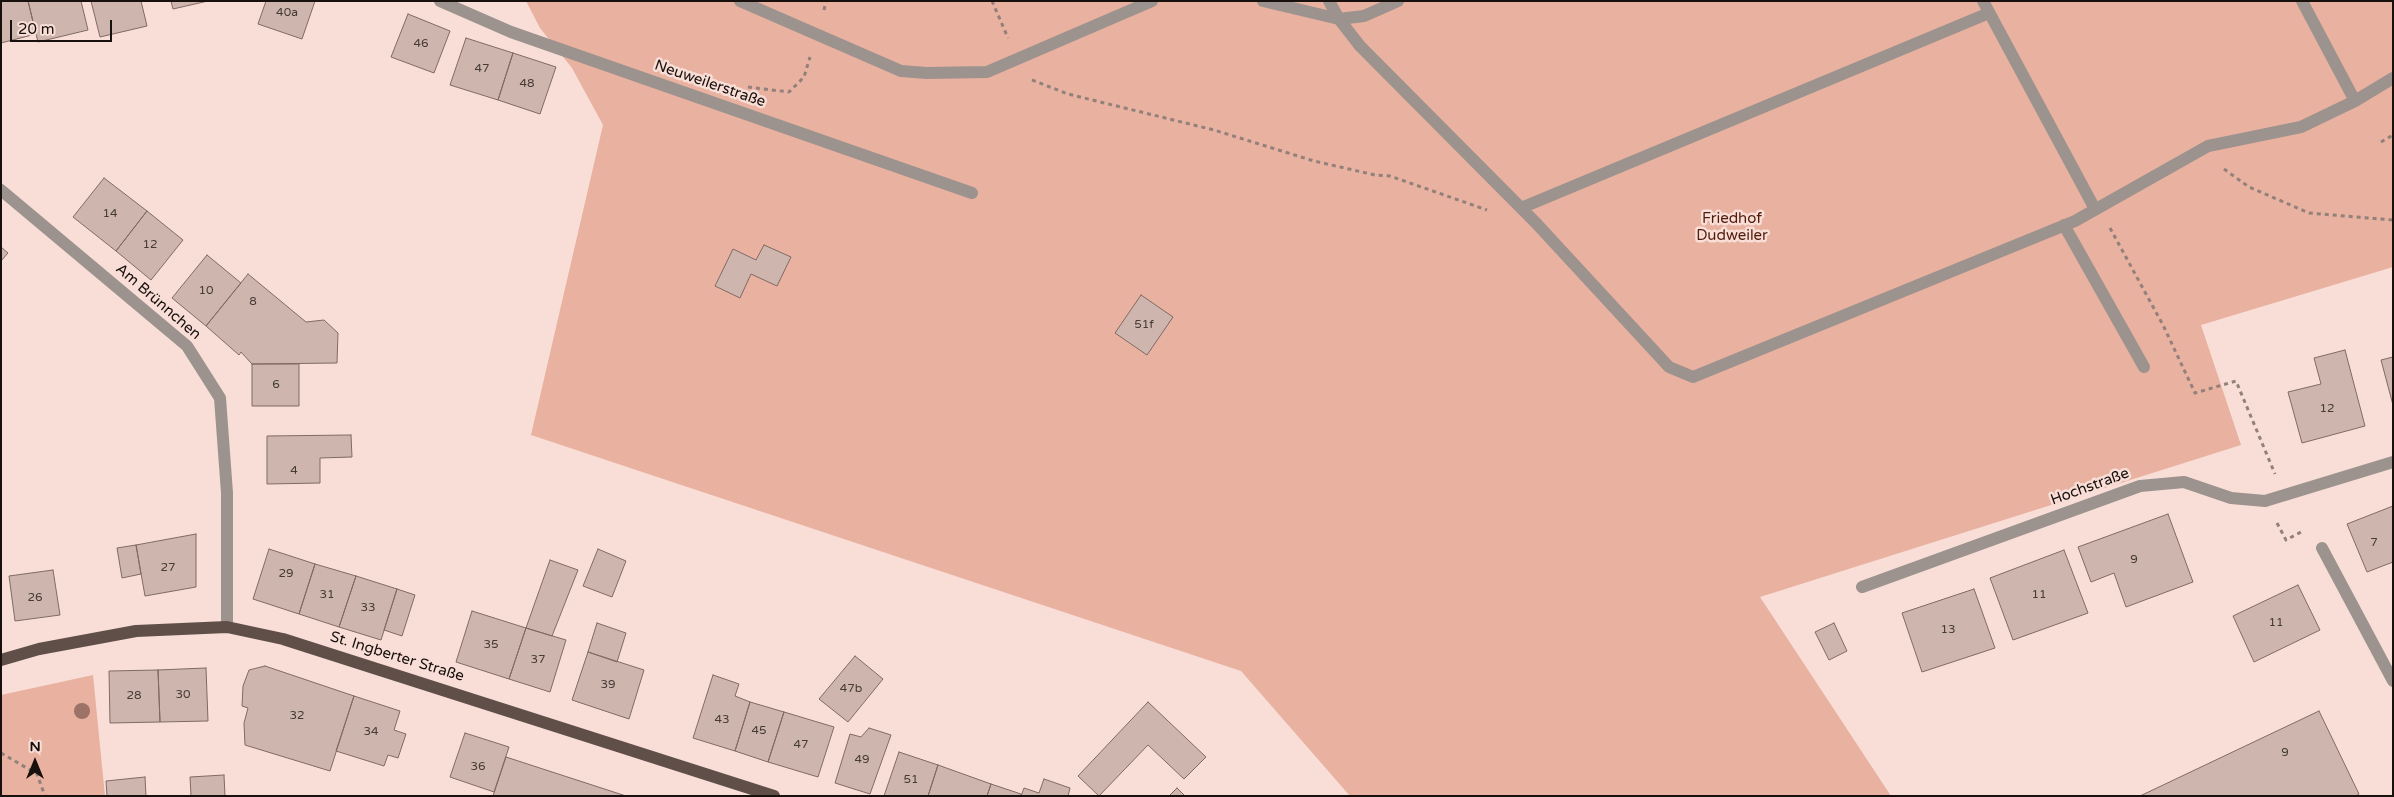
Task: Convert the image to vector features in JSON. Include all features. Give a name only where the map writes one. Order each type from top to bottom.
[{"type":"main road","name":"St. Ingberter Straße","points":[[1,660],[38,650],[136,631],[227,627],[283,639],[774,796]]},
{"type":"street","name":"Neuweilerstraße","points":[[440,1],[511,32],[972,193]]},
{"type":"street","points":[[740,1],[901,71],[927,73],[987,72],[1152,1]]},
{"type":"street","points":[[1263,1],[1339,19],[1364,16],[1398,1]]},
{"type":"street","points":[[1329,1],[1339,19],[1360,46],[1521,208],[1669,367],[1693,378],[2064,225],[2208,146],[2301,127],[2355,101],[2393,78]]},
{"type":"street","points":[[1983,1],[2097,208]]},
{"type":"street","points":[[2302,1],[2355,101]]},
{"type":"street","points":[[1521,208],[1990,13]]},
{"type":"street","name":"Am Brünnchen","points":[[1,190],[187,346],[220,398],[227,493],[227,627]]},
{"type":"street","points":[[2064,225],[2144,367]]},
{"type":"street","name":"Hochstraße","points":[[1862,587],[2140,486],[2184,482],[2231,498],[2265,501],[2393,462]]},
{"type":"street","points":[[2322,548],[2393,681]]},
{"type":"path","points":[[992,1],[1016,60]]},
{"type":"path","points":[[999,67],[1068,94],[1214,130],[1314,161],[1375,175],[1390,176],[1490,211]]},
{"type":"path","points":[[728,108],[731,97],[748,87],[789,92],[804,77]]},
{"type":"path","points":[[2381,142],[2393,135]]},
{"type":"path","points":[[2200,150],[2249,187],[2309,212],[2393,220]]},
{"type":"path","points":[[2097,208],[2163,325],[2195,393],[2236,381],[2284,495]]},
{"type":"path","points":[[2265,501],[2286,540],[2311,526],[2322,548]]},
{"type":"path","points":[[1,753],[37,774],[45,796]]},
{"type":"green space","name":"Friedhof Dudweiler","points":[[526,1],[2393,1],[2393,267],[2201,325],[2241,445],[1760,597],[1891,796],[1350,796],[1241,671],[531,435],[603,125],[572,68],[540,28]]},
{"type":"green space","points":[[93,675],[105,796],[1,796],[1,695]]},
{"type":"building","points":[[1,1],[28,1],[36,34],[1,43]]},
{"type":"building","points":[[28,1],[81,1],[88,30],[38,42]]},
{"type":"building","points":[[91,1],[141,1],[147,26],[100,37]]},
{"type":"building","points":[[171,1],[208,1],[173,9]]},
{"type":"building","points":[[266,1],[315,1],[302,39],[258,24]]},
{"type":"building","points":[[408,14],[450,31],[434,73],[391,57]]},
{"type":"building","points":[[466,38],[513,53],[498,100],[450,85]]},
{"type":"building","points":[[513,53],[556,67],[540,114],[498,100]]},
{"type":"building","points":[[104,178],[147,211],[116,251],[73,217]]},
{"type":"building","points":[[147,211],[183,240],[151,280],[116,251]]},
{"type":"building","points":[[764,245],[791,257],[777,286],[751,274],[740,298],[715,286],[733,249],[756,260]]},
{"type":"building","points":[[1,247],[8,253],[1,261]]},
{"type":"building","points":[[207,255],[241,283],[206,326],[172,298]]},
{"type":"building","points":[[248,274],[306,322],[324,320],[338,333],[337,363],[252,364],[241,352],[239,355],[206,326]]},
{"type":"building","points":[[1141,295],[1173,317],[1147,355],[1115,333]]},
{"type":"building","points":[[2345,350],[2365,426],[2302,443],[2288,392],[2321,384],[2314,358]]},
{"type":"building","points":[[2393,357],[2393,405],[2381,360]]},
{"type":"building","points":[[252,364],[299,364],[299,406],[252,406]]},
{"type":"building","points":[[351,435],[352,457],[320,458],[320,483],[267,484],[267,436]]},
{"type":"building","points":[[2393,506],[2393,562],[2367,572],[2347,524]]},
{"type":"building","points":[[2168,514],[2193,582],[2126,607],[2114,573],[2091,582],[2078,547]]},
{"type":"building","points":[[196,534],[196,587],[145,596],[136,545]]},
{"type":"building","points":[[136,545],[141,574],[122,578],[117,548]]},
{"type":"building","points":[[269,549],[315,564],[299,614],[253,599]]},
{"type":"building","points":[[598,549],[626,561],[612,597],[583,586]]},
{"type":"building","points":[[2064,550],[2088,613],[2013,640],[1990,578]]},
{"type":"building","points":[[550,560],[578,570],[552,636],[526,628]]},
{"type":"building","points":[[315,564],[356,576],[339,627],[299,614]]},
{"type":"building","points":[[53,570],[60,615],[15,621],[9,576]]},
{"type":"building","points":[[356,576],[397,589],[381,640],[339,627]]},
{"type":"building","points":[[2298,585],[2320,630],[2254,662],[2233,616]]},
{"type":"building","points":[[397,589],[415,595],[402,636],[384,630]]},
{"type":"building","points":[[1974,589],[1995,648],[1922,672],[1902,613]]},
{"type":"building","points":[[472,611],[526,628],[509,679],[456,662]]},
{"type":"building","points":[[597,623],[626,633],[617,662],[588,652]]},
{"type":"building","points":[[1834,623],[1847,651],[1829,660],[1815,632]]},
{"type":"building","points":[[526,628],[566,640],[550,692],[509,679]]},
{"type":"building","points":[[588,652],[644,670],[629,719],[572,700]]},
{"type":"building","points":[[855,656],[883,679],[848,722],[819,699]]},
{"type":"building","points":[[265,666],[354,696],[330,771],[245,745],[244,723],[248,708],[242,706],[243,686],[249,670]]},
{"type":"building","points":[[206,668],[208,721],[160,722],[158,670]]},
{"type":"building","points":[[158,670],[160,722],[110,723],[109,671]]},
{"type":"building","points":[[713,675],[739,684],[735,696],[750,702],[735,751],[693,738]]},
{"type":"building","points":[[354,696],[400,711],[394,730],[406,734],[398,758],[388,755],[384,766],[336,751]]},
{"type":"building","points":[[750,702],[784,712],[768,762],[735,751]]},
{"type":"building","points":[[1148,702],[1206,757],[1184,779],[1148,745],[1099,796],[1078,776]]},
{"type":"building","points":[[2319,711],[2359,794],[2356,796],[2140,796]]},
{"type":"building","points":[[784,712],[834,727],[818,777],[768,762]]},
{"type":"building","points":[[869,728],[891,735],[870,794],[835,783],[850,734],[861,737]]},
{"type":"building","points":[[465,733],[509,747],[494,792],[450,777]]},
{"type":"building","points":[[899,752],[938,765],[928,796],[884,796]]},
{"type":"building","points":[[506,757],[626,796],[493,796]]},
{"type":"building","points":[[938,765],[991,784],[987,796],[928,796]]},
{"type":"building","points":[[224,775],[225,796],[191,796],[190,777]]},
{"type":"building","points":[[145,777],[146,796],[107,796],[106,781]]},
{"type":"building","points":[[1044,779],[1070,788],[1068,796],[1021,796],[1024,788],[1039,793]]},
{"type":"building","points":[[991,784],[1021,794],[1021,796],[987,796]]},
{"type":"building","points":[[1177,788],[1185,796],[1169,796]]}]
